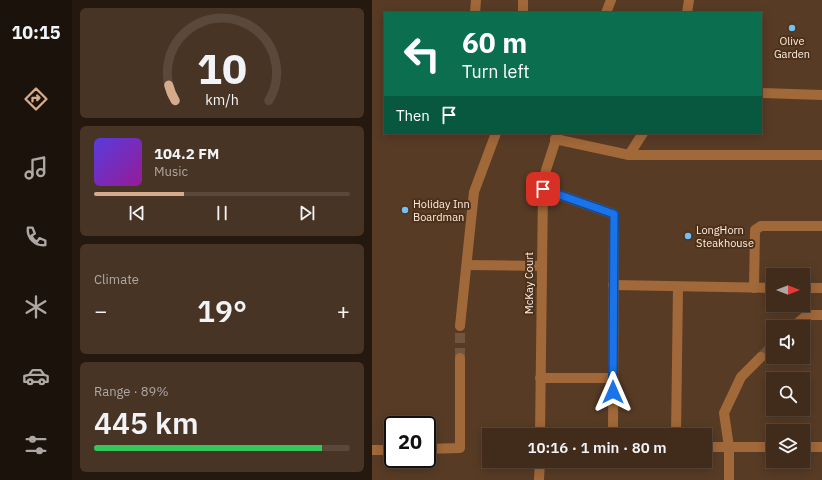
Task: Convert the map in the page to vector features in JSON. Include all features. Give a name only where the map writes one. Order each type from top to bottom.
[{"type":"street","points":[[476,0],[476,12]]},
{"type":"street","points":[[523,0],[523,12]]},
{"type":"street","points":[[606,12],[610,0]]},
{"type":"street","points":[[687,12],[689,0]]},
{"type":"street","points":[[762,93],[822,95]]},
{"type":"street","points":[[460,326],[474,192],[496,134]]},
{"type":"street","points":[[629,155],[642,134]]},
{"type":"street","points":[[556,136],[629,155],[822,155]]},
{"type":"street","name":"McKay Court","points":[[540,428],[543,189],[556,136]]},
{"type":"street","points":[[543,189],[614,214],[613,428]]},
{"type":"street","points":[[754,288],[756,230],[758,227],[822,226]]},
{"type":"street","points":[[466,265],[541,266]]},
{"type":"street","points":[[614,285],[766,288]]},
{"type":"street","points":[[676,428],[678,287]]},
{"type":"street","points":[[810,288],[822,288]]},
{"type":"street","points":[[801,320],[807,315],[822,315]]},
{"type":"street","points":[[729,480],[729,447],[724,413],[741,377],[761,357]]},
{"type":"street","points":[[436,449],[460,448],[460,358]]},
{"type":"street","points":[[540,378],[613,378]]},
{"type":"street","points":[[712,447],[766,447]]},
{"type":"street","points":[[810,447],[822,447]]},
{"type":"street","points":[[372,450],[384,450]]},
{"type":"street","points":[[540,468],[540,480]]},
{"type":"tunnel","points":[[460,326],[460,358]]},
{"type":"tunnel","points":[[761,357],[766,352]]},
{"type":"place","name":"Olive Garden","points":[[792,28]]},
{"type":"place","name":"Holiday Inn Boardman","points":[[405,210]]},
{"type":"place","name":"LongHorn Steakhouse","points":[[688,236]]},
{"type":"route","points":[[543,189],[614,214],[613,392]]}]
